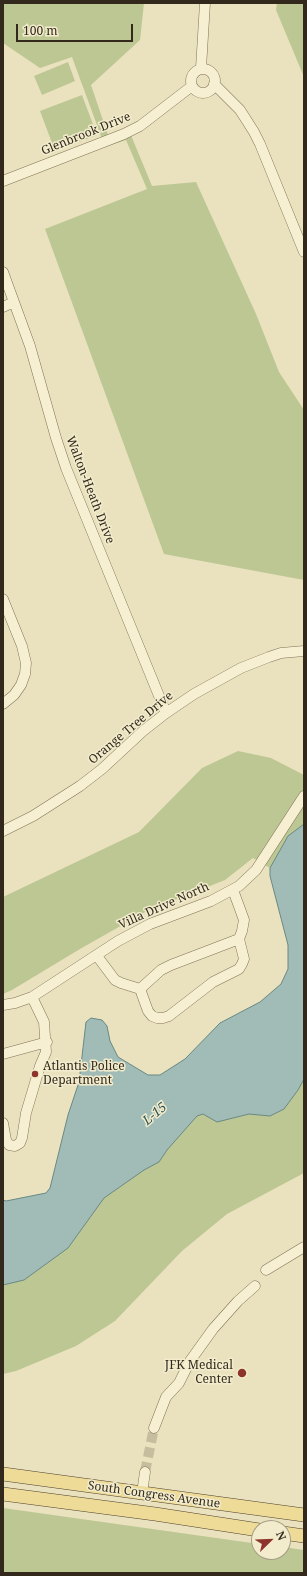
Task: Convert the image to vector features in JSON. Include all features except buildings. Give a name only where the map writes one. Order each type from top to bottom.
[{"type":"main road","name":"South Congress Avenue","points":[[3,1474],[304,1515]]},
{"type":"main road","points":[[17,1496],[42,1492],[117,1502],[132,1500],[142,1493]]},
{"type":"main road","name":"South Congress Avenue","points":[[3,1494],[155,1514],[251,1529]]},
{"type":"main road","points":[[291,1534],[304,1536]]},
{"type":"street","points":[[201,68],[202,41],[205,23],[205,3]]},
{"type":"street","points":[[201,68],[206,69],[212,73],[215,81],[214,84],[210,91],[202,93],[195,91],[190,80],[191,76],[201,68]]},
{"type":"street","points":[[214,84],[240,110],[254,132],[304,252]]},
{"type":"street","name":"Glenbrook Drive","points":[[3,181],[124,134],[140,126],[155,116],[192,86]]},
{"type":"street","name":"Walton-Heath Drive","points":[[3,272],[30,346],[66,468],[166,713]]},
{"type":"street","points":[[3,307],[14,302]]},
{"type":"street","points":[[3,599],[22,646],[26,663],[25,674],[21,685],[14,695],[3,704]]},
{"type":"street","name":"Orange Tree Drive","points":[[3,831],[33,816],[80,786],[166,713],[194,694],[241,668],[281,653],[304,651]]},
{"type":"street","name":"Villa Drive North","points":[[3,1005],[15,1003],[32,996],[97,956],[118,940],[150,924],[233,890],[248,879],[256,870],[304,796]]},
{"type":"street","points":[[140,989],[160,970],[238,939],[242,931],[244,920],[233,890]]},
{"type":"street","points":[[140,989],[148,1011],[152,1016],[163,1018],[169,1016],[213,982],[239,969],[244,959],[238,939]]},
{"type":"street","points":[[97,956],[115,980],[140,989]]},
{"type":"street","points":[[3,1123],[6,1140],[9,1144],[15,1146],[20,1143],[26,1113],[40,1066],[46,1052],[44,1022],[32,996]]},
{"type":"street","points":[[3,1054],[46,1042]]},
{"type":"street","points":[[266,1270],[304,1247]]},
{"type":"street","points":[[154,1428],[166,1398],[179,1383],[190,1361],[213,1329],[238,1301],[255,1286]]},
{"type":"street","points":[[142,1493],[145,1472]]},
{"type":"green space","points":[[3,3],[144,3],[140,40],[91,85],[108,135],[128,128],[152,186],[196,182],[256,314],[279,372],[304,410],[304,580],[164,554],[45,229],[147,189],[126,140],[105,147],[72,57],[40,68],[3,43]]},
{"type":"green space","points":[[277,3],[304,3],[304,77],[276,10]]},
{"type":"green space","points":[[68,62],[75,81],[42,95],[34,76]]},
{"type":"green space","points":[[82,95],[97,135],[55,151],[40,111]]},
{"type":"green space","points":[[238,751],[271,758],[304,775],[304,1173],[227,1214],[182,1251],[115,1321],[76,1346],[16,1371],[3,1374],[3,1200],[6,1201],[46,1193],[50,1188],[68,1115],[79,1082],[86,1022],[91,1018],[102,1020],[107,1026],[110,1041],[118,1057],[148,1075],[160,1075],[185,1059],[220,1023],[260,1002],[281,984],[288,969],[288,945],[270,876],[270,868],[253,858],[225,880],[147,911],[3,994],[3,897],[139,832],[202,768]]},
{"type":"green space","points":[[3,1508],[251,1543],[251,1560],[291,1560],[291,1548],[304,1550],[304,1573],[3,1573]]},
{"type":"water","name":"L-15","points":[[304,824],[304,1079],[298,1090],[284,1109],[270,1116],[249,1114],[217,1122],[203,1114],[197,1116],[167,1150],[159,1162],[144,1170],[104,1198],[68,1248],[24,1280],[3,1285],[3,1200],[6,1201],[46,1193],[50,1188],[68,1115],[79,1082],[86,1022],[91,1018],[102,1020],[107,1026],[110,1041],[118,1057],[148,1075],[160,1075],[185,1059],[220,1023],[260,1002],[281,984],[288,969],[288,945],[270,876],[270,868],[288,836]]},
{"type":"tunnel","points":[[145,1472],[154,1428]]},
{"type":"place","name":"Atlantis Police Department","points":[[35,1074]]},
{"type":"place","name":"JFK Medical Center","points":[[242,1373]]}]
